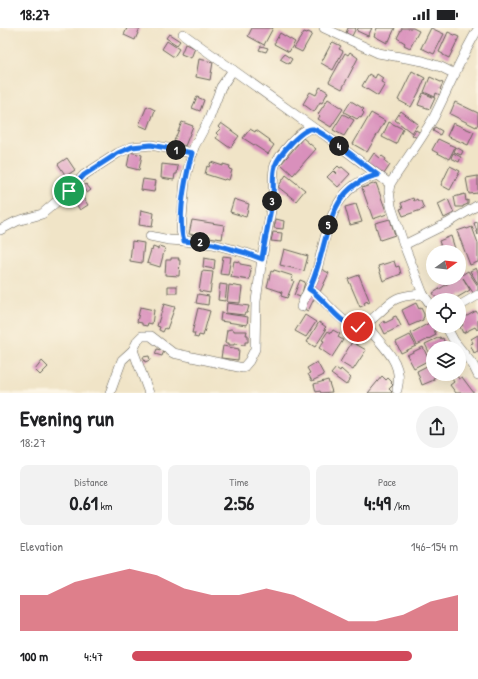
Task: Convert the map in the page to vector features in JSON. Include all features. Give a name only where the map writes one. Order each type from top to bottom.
[{"type":"street","points":[[324,28],[378,53],[423,60],[455,74]]},
{"type":"street","points":[[426,298],[404,245],[391,206],[389,190],[390,184],[433,117],[478,29]]},
{"type":"street","points":[[183,34],[315,129],[326,135],[390,184]]},
{"type":"street","points":[[184,241],[181,232],[185,180],[192,153],[209,119],[221,87],[233,70]]},
{"type":"street","points":[[110,393],[122,360],[134,350],[138,340],[142,336],[151,336],[173,353],[244,368],[254,349],[256,302],[273,196],[275,166],[281,155],[304,131],[315,129]]},
{"type":"street","points":[[0,230],[17,221],[42,214],[69,191],[84,175],[118,153],[132,147],[151,145],[192,153]]},
{"type":"street","points":[[301,307],[315,275],[333,213],[350,188],[367,177],[378,175]]},
{"type":"street","points":[[404,245],[448,223],[478,205]]},
{"type":"street","points":[[150,236],[169,240],[213,244],[262,259]]},
{"type":"street","points":[[309,289],[316,293],[333,312],[348,324],[358,327],[366,324],[394,300],[405,296],[423,294]]},
{"type":"street","points":[[466,302],[478,295]]},
{"type":"street","points":[[366,324],[393,358],[398,374],[397,390]]},
{"type":"street","points":[[450,333],[478,375]]},
{"type":"street","points":[[134,350],[149,393]]},
{"type":"building","points":[[127,28],[140,28],[135,40],[124,35]]},
{"type":"building","points":[[252,28],[273,28],[264,45],[248,36]]},
{"type":"building","points":[[348,28],[356,28],[352,36],[346,33]]},
{"type":"building","points":[[358,28],[372,28],[368,36],[357,31]]},
{"type":"building","points":[[377,28],[395,28],[389,41],[387,40],[387,43],[374,36]]},
{"type":"building","points":[[402,28],[413,28],[419,31],[410,48],[404,45],[405,43],[397,38]]},
{"type":"building","points":[[431,28],[444,34],[434,54],[421,48]]},
{"type":"building","points":[[304,32],[312,34],[302,52],[294,48]]},
{"type":"building","points":[[448,32],[459,37],[449,58],[439,52]]},
{"type":"building","points":[[280,33],[295,42],[289,52],[274,44]]},
{"type":"building","points":[[169,34],[180,41],[177,45],[166,38]]},
{"type":"building","points":[[167,41],[179,49],[174,57],[162,49]]},
{"type":"building","points":[[333,42],[341,46],[339,49],[343,51],[333,70],[321,63]]},
{"type":"building","points":[[185,44],[195,48],[191,58],[181,54]]},
{"type":"building","points":[[261,46],[268,48],[266,52],[259,50]]},
{"type":"building","points":[[350,52],[358,58],[342,89],[329,82],[345,53],[348,55]]},
{"type":"building","points":[[284,54],[292,59],[289,64],[280,59]]},
{"type":"building","points":[[199,59],[213,62],[210,80],[196,77]]},
{"type":"building","points":[[412,71],[425,78],[411,107],[398,100]]},
{"type":"building","points":[[369,74],[375,78],[377,74],[383,78],[381,82],[385,84],[378,96],[362,86]]},
{"type":"building","points":[[430,77],[443,83],[440,89],[442,91],[440,95],[436,93],[435,97],[424,92]]},
{"type":"building","points":[[320,87],[328,92],[322,103],[320,102],[314,112],[303,104],[310,92],[316,95]]},
{"type":"building","points":[[423,93],[435,98],[430,109],[418,105]]},
{"type":"building","points":[[197,97],[204,100],[200,111],[192,108]]},
{"type":"building","points":[[328,99],[343,109],[331,127],[318,119],[320,116],[318,114]]},
{"type":"building","points":[[351,101],[364,109],[362,111],[364,113],[361,118],[359,117],[357,119],[344,112]]},
{"type":"building","points":[[455,102],[478,113],[478,124],[476,127],[450,114]]},
{"type":"building","points":[[147,106],[155,110],[148,129],[139,125]]},
{"type":"building","points":[[401,111],[418,124],[412,133],[395,120]]},
{"type":"building","points":[[371,113],[385,121],[367,152],[353,144]]},
{"type":"building","points":[[343,114],[354,120],[344,136],[333,130]]},
{"type":"building","points":[[182,122],[193,126],[185,146],[174,141]]},
{"type":"building","points":[[389,122],[403,129],[396,144],[382,137]]},
{"type":"building","points":[[221,123],[239,136],[230,148],[216,138],[218,135],[216,133],[220,129],[218,127]]},
{"type":"building","points":[[453,123],[474,132],[468,145],[447,136]]},
{"type":"building","points":[[435,127],[442,131],[440,135],[433,131]]},
{"type":"building","points":[[250,129],[255,132],[256,130],[270,140],[269,141],[274,145],[268,154],[243,138]]},
{"type":"building","points":[[416,130],[422,134],[419,139],[412,135]]},
{"type":"building","points":[[303,138],[316,149],[293,175],[281,164]]},
{"type":"building","points":[[438,139],[455,147],[449,159],[432,150]]},
{"type":"building","points":[[456,147],[463,151],[461,155],[454,152]]},
{"type":"building","points":[[130,152],[142,155],[139,170],[127,167]]},
{"type":"building","points":[[374,153],[380,158],[382,156],[386,159],[385,161],[390,165],[384,174],[368,162]]},
{"type":"building","points":[[453,153],[461,157],[459,162],[451,158]]},
{"type":"building","points":[[67,158],[75,170],[66,176],[58,164]]},
{"type":"building","points":[[211,162],[223,166],[223,164],[230,166],[229,169],[232,170],[229,180],[224,180],[205,174],[207,166],[209,167]]},
{"type":"building","points":[[162,164],[178,166],[177,174],[175,174],[174,180],[161,178]]},
{"type":"building","points":[[338,166],[340,168],[342,167],[350,174],[338,187],[327,177],[333,171],[336,174],[337,173],[334,170]]},
{"type":"building","points":[[450,166],[460,171],[450,190],[441,185]]},
{"type":"building","points":[[286,175],[305,190],[296,201],[278,187]]},
{"type":"building","points":[[478,176],[478,193],[469,194],[466,178]]},
{"type":"building","points":[[143,179],[156,181],[154,192],[141,190]]},
{"type":"building","points":[[376,183],[387,214],[373,219],[362,188]]},
{"type":"building","points":[[86,184],[91,190],[87,193],[82,187]]},
{"type":"building","points":[[80,193],[88,205],[80,210],[72,198]]},
{"type":"building","points":[[465,194],[468,204],[463,207],[456,207],[454,197]]},
{"type":"building","points":[[413,198],[414,201],[417,199],[418,201],[421,201],[424,209],[403,216],[400,209],[403,208],[401,203]]},
{"type":"building","points":[[234,199],[249,204],[246,217],[230,212]]},
{"type":"building","points":[[448,199],[454,213],[444,218],[438,204]]},
{"type":"building","points":[[356,204],[362,222],[350,225],[345,207]]},
{"type":"building","points":[[141,210],[154,213],[152,227],[139,225]]},
{"type":"building","points":[[276,219],[284,221],[283,229],[274,228]]},
{"type":"building","points":[[390,219],[395,235],[380,240],[375,223]]},
{"type":"building","points":[[192,220],[224,225],[222,239],[189,234]]},
{"type":"building","points":[[478,222],[478,235],[474,223]]},
{"type":"building","points":[[472,227],[478,243],[478,262],[470,265],[466,255],[466,245],[462,245],[457,231]]},
{"type":"building","points":[[273,232],[282,233],[281,242],[271,241]]},
{"type":"building","points":[[451,236],[454,245],[440,245],[439,241]]},
{"type":"building","points":[[132,241],[144,243],[142,263],[130,261]]},
{"type":"building","points":[[159,246],[165,248],[160,267],[147,263],[153,247],[158,249]]},
{"type":"building","points":[[284,249],[308,256],[304,271],[280,265]]},
{"type":"building","points":[[223,256],[231,257],[228,275],[220,274]]},
{"type":"building","points":[[171,258],[179,258],[178,260],[180,260],[179,276],[165,275],[166,260],[171,260]]},
{"type":"building","points":[[204,258],[215,260],[214,269],[203,267]]},
{"type":"building","points":[[234,261],[251,266],[249,280],[231,277]]},
{"type":"building","points":[[394,261],[396,267],[399,266],[401,274],[383,281],[378,266]]},
{"type":"building","points":[[476,268],[478,272],[478,284],[470,271]]},
{"type":"building","points":[[321,269],[329,273],[320,292],[312,288]]},
{"type":"building","points":[[274,270],[293,276],[291,280],[294,281],[287,298],[281,296],[282,292],[267,287],[271,271],[273,272]]},
{"type":"building","points":[[202,271],[213,272],[210,293],[199,291]]},
{"type":"building","points":[[468,271],[478,286],[478,292],[474,294],[466,282],[466,272]]},
{"type":"building","points":[[359,275],[370,302],[368,303],[367,301],[364,303],[365,305],[360,307],[348,279]]},
{"type":"building","points":[[300,280],[305,282],[301,297],[294,295]]},
{"type":"building","points":[[466,283],[470,290],[465,293],[433,293],[446,285],[466,285]]},
{"type":"building","points":[[220,284],[227,285],[225,301],[218,300]]},
{"type":"building","points":[[229,285],[242,287],[240,303],[227,302]]},
{"type":"building","points":[[168,286],[177,286],[177,293],[168,293]]},
{"type":"building","points":[[198,294],[209,296],[208,305],[196,303]]},
{"type":"building","points":[[308,294],[315,297],[308,311],[302,308]]},
{"type":"building","points":[[227,303],[249,306],[247,313],[244,315],[226,313]]},
{"type":"building","points":[[416,303],[419,309],[421,308],[424,317],[423,320],[409,326],[402,310]]},
{"type":"building","points":[[164,304],[175,307],[167,329],[165,328],[163,332],[159,330],[160,327],[157,326]]},
{"type":"building","points":[[140,307],[154,310],[152,324],[148,323],[147,326],[137,322]]},
{"type":"building","points":[[198,308],[210,311],[203,336],[199,335],[198,338],[194,337],[195,333],[192,333]]},
{"type":"building","points":[[476,311],[478,314],[477,330],[475,327],[466,332],[466,317]]},
{"type":"building","points":[[221,313],[248,317],[247,325],[220,321]]},
{"type":"building","points":[[305,315],[316,322],[306,337],[295,331]]},
{"type":"building","points":[[396,316],[401,326],[385,334],[380,324],[384,321],[385,323],[393,319],[393,317]]},
{"type":"building","points":[[319,322],[326,327],[324,329],[326,330],[315,347],[307,342]]},
{"type":"building","points":[[426,325],[426,333],[435,333],[436,335],[417,345],[411,333]]},
{"type":"building","points":[[231,329],[234,331],[247,331],[246,335],[248,335],[248,342],[245,342],[245,345],[229,345],[229,343],[225,343],[227,330]]},
{"type":"building","points":[[333,330],[340,334],[338,337],[343,340],[332,357],[319,348],[328,331],[331,333]]},
{"type":"building","points":[[410,335],[416,346],[401,353],[396,342]]},
{"type":"building","points":[[478,335],[478,351],[474,353],[470,344],[473,343],[471,339]]},
{"type":"building","points":[[440,337],[441,339],[443,338],[444,341],[431,341]]},
{"type":"building","points":[[352,342],[366,350],[353,370],[340,362]]},
{"type":"building","points":[[223,346],[239,349],[238,360],[221,358]]},
{"type":"building","points":[[423,347],[426,354],[426,362],[414,368],[407,355]]},
{"type":"building","points":[[157,349],[164,351],[162,356],[155,354]]},
{"type":"building","points":[[149,356],[150,360],[145,362],[143,357]]},
{"type":"building","points":[[42,361],[48,367],[40,375],[35,370]]},
{"type":"building","points":[[317,362],[324,375],[312,381],[308,374],[310,373],[307,368]]},
{"type":"building","points":[[426,366],[426,381],[432,381],[422,385],[417,371]]},
{"type":"building","points":[[336,368],[340,371],[341,369],[351,378],[346,385],[331,374]]},
{"type":"building","points":[[382,376],[386,380],[388,378],[392,382],[391,383],[393,385],[389,389],[392,392],[368,393]]},
{"type":"building","points":[[328,380],[332,392],[316,392],[314,384]]},
{"type":"building","points":[[453,381],[465,381],[474,393],[456,393],[450,385]]},
{"type":"route","points":[[69,191],[84,175],[118,153],[132,147],[151,145],[192,153],[185,180],[181,232],[184,241],[213,244],[262,259],[273,196],[275,166],[281,155],[297,137],[304,131],[315,129],[326,135],[378,175],[367,177],[350,188],[333,213],[315,275],[309,289],[316,293],[333,312],[348,324],[358,327]]}]
